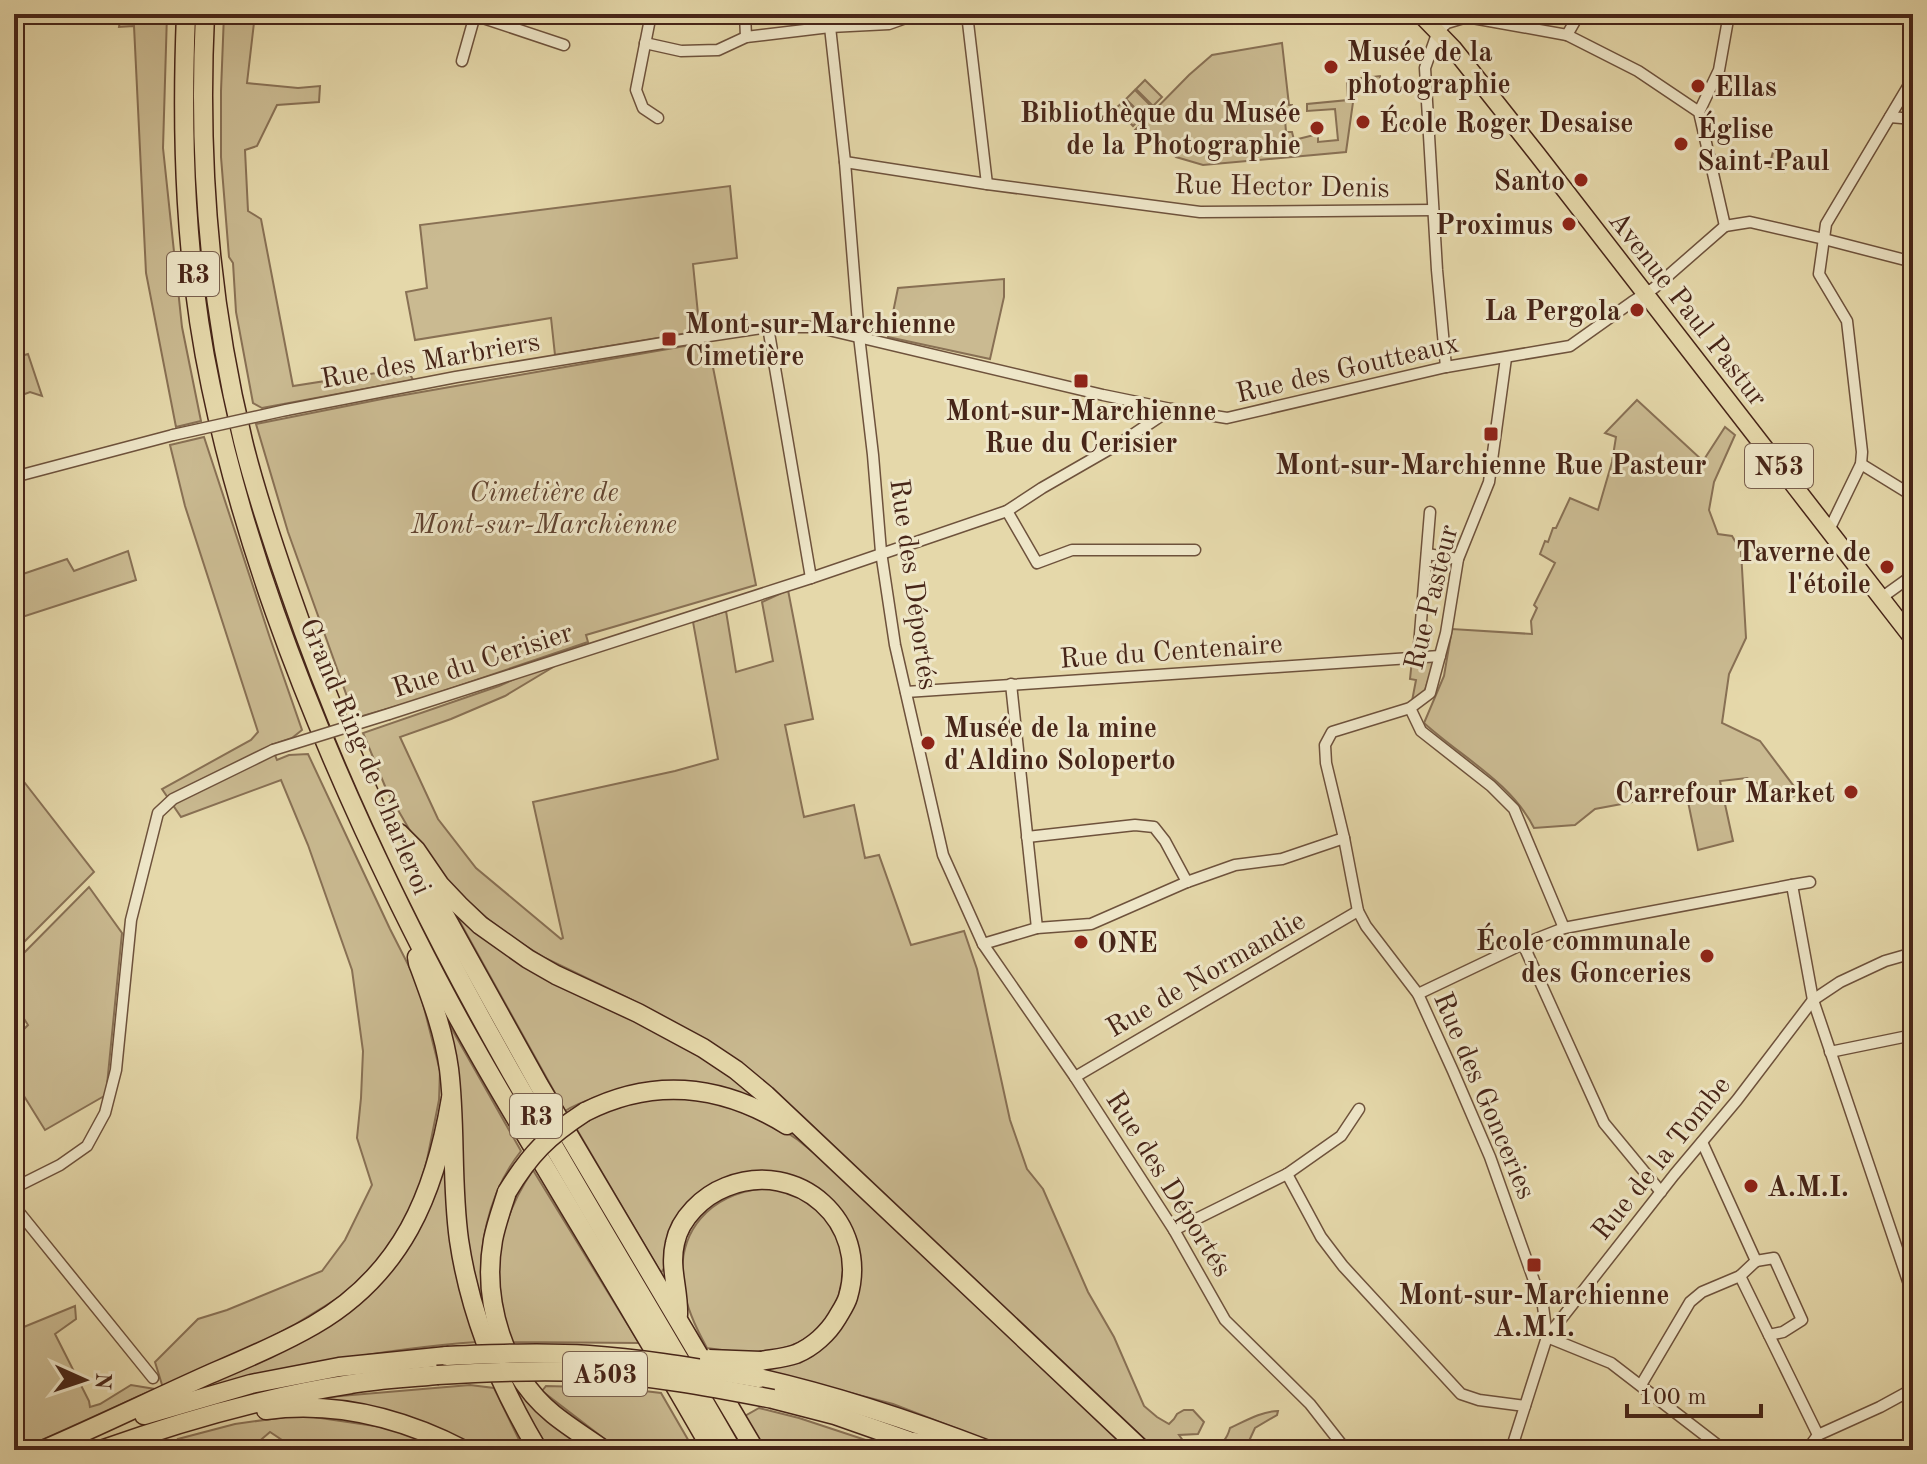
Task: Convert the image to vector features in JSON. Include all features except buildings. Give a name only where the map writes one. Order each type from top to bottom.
[{"type":"highway","name":"Grand Ring de Charleroi","points":[[186,14],[183,144],[188,226],[210,386],[261,573],[304,691],[352,803],[416,938],[473,1046],[712,1450]]},
{"type":"highway","name":"Grand Ring de Charleroi","points":[[205,14],[203,143],[216,304],[243,442],[266,524],[322,684],[359,772],[429,919],[491,1037],[732,1450]]},
{"type":"highway","points":[[359,772],[378,791],[539,1085],[755,1450]]},
{"type":"highway","points":[[399,833],[416,850],[440,885],[480,925],[528,959],[638,1013],[703,1048],[736,1070],[1142,1450]]},
{"type":"highway","points":[[416,938],[418,963],[441,1029],[449,1069],[454,1195],[469,1288],[493,1364],[514,1412],[538,1450]]},
{"type":"highway","points":[[604,1450],[552,1413],[529,1388],[513,1364],[496,1322],[490,1269],[493,1241],[507,1192],[523,1165],[542,1144],[585,1112],[607,1101],[672,1088],[698,1090],[752,1105],[817,1143]]},
{"type":"highway","points":[[80,1434],[271,1347],[316,1324],[354,1297],[379,1272],[422,1207],[435,1174],[451,1098]]},
{"type":"highway","points":[[678,1322],[672,1265],[675,1242],[682,1223],[693,1210],[715,1191],[734,1184],[761,1179],[781,1181],[800,1188],[821,1201],[839,1221],[851,1246],[853,1273],[848,1299],[818,1341],[760,1369]]},
{"type":"highway","name":"A503","points":[[43,1450],[80,1434],[251,1384],[339,1367],[447,1356],[507,1354],[587,1355],[760,1369],[806,1388],[895,1415],[988,1450]]},
{"type":"highway","name":"A503","points":[[101,1450],[144,1434],[268,1399],[352,1383],[505,1371],[586,1372],[689,1383],[835,1415],[915,1446],[926,1444],[942,1450]]},
{"type":"highway","points":[[227,1410],[243,1413],[316,1408],[373,1414],[421,1429],[464,1450]]},
{"type":"main road","name":"Avenue Paul Pastur","points":[[1420,14],[1438,31],[1645,293],[1913,639]]},
{"type":"street","points":[[651,14],[636,90],[643,108],[658,118]]},
{"type":"street","points":[[745,14],[746,37]]},
{"type":"street","points":[[645,43],[681,51],[718,50],[746,37],[889,24],[917,14]]},
{"type":"street","points":[[967,14],[987,184]]},
{"type":"street","points":[[1567,35],[1579,14]]},
{"type":"street","points":[[1729,14],[1719,70],[1699,112],[1725,226],[1750,222],[1913,262]]},
{"type":"street","points":[[462,61],[479,15],[564,45]]},
{"type":"street","points":[[1446,367],[1425,68],[1438,31],[1447,23],[1467,17],[1567,35],[1638,71],[1699,112]]},
{"type":"street","name":"Rue des Déportés","points":[[830,27],[881,552],[895,645],[943,855],[983,944],[1075,1077],[1174,1230],[1225,1320],[1310,1404],[1346,1450]]},
{"type":"street","points":[[1829,530],[1861,464],[1862,452],[1847,321],[1819,274],[1826,224],[1913,78]]},
{"type":"street","points":[[1890,117],[1913,119]]},
{"type":"street","name":"Rue Hector Denis","points":[[845,162],[1200,212],[1433,210]]},
{"type":"street","name":"Rue des Goutteaux","points":[[859,336],[1103,395],[1227,418],[1446,367],[1570,346],[1654,288],[1725,226]]},
{"type":"street","points":[[768,327],[811,578]]},
{"type":"street","name":"Rue des Marbriers","points":[[14,477],[173,435],[456,377],[768,327],[816,327],[859,336]]},
{"type":"street","name":"Rue Pasteur","points":[[1506,358],[1489,482],[1458,559],[1430,693],[1410,708],[1421,731],[1491,786],[1514,809],[1564,928]]},
{"type":"street","name":"Rue du Cerisier","points":[[14,1188],[60,1165],[87,1146],[105,1113],[116,1070],[131,920],[158,813],[173,799],[273,750],[811,578],[1007,511],[1171,409]]},
{"type":"street","points":[[1861,464],[1913,496]]},
{"type":"street","points":[[1007,511],[1037,563],[1072,550],[1195,550]]},
{"type":"street","points":[[1418,658],[1430,512]]},
{"type":"street","points":[[1427,554],[1458,559]]},
{"type":"street","points":[[1881,598],[1913,575]]},
{"type":"street","name":"Rue du Centenaire","points":[[906,692],[1440,656]]},
{"type":"street","points":[[1011,684],[1037,928]]},
{"type":"street","name":"Rue des Gonceries","points":[[1410,708],[1332,732],[1325,745],[1326,763],[1358,911],[1418,994],[1490,1157],[1543,1306],[1547,1337]]},
{"type":"street","points":[[1027,837],[1135,825],[1154,827],[1187,882]]},
{"type":"street","points":[[983,944],[1037,928],[1091,924],[1187,882],[1235,865],[1282,859],[1344,838]]},
{"type":"street","points":[[1418,994],[1564,928],[1810,882]]},
{"type":"street","points":[[1792,885],[1813,1000],[1913,1296]]},
{"type":"street","name":"Rue de Normandie","points":[[1075,1077],[1358,911]]},
{"type":"street","points":[[1523,944],[1604,1123],[1661,1192]]},
{"type":"street","name":"Rue de la Tombe","points":[[1511,1450],[1547,1337],[1813,1000],[1840,982],[1885,961],[1913,953]]},
{"type":"street","points":[[1830,1052],[1913,1035]]},
{"type":"street","points":[[1174,1230],[1287,1174],[1341,1136],[1359,1109]]},
{"type":"street","points":[[1702,1142],[1756,1261]]},
{"type":"street","points":[[1287,1174],[1321,1237],[1343,1266],[1461,1394],[1479,1400],[1525,1406]]},
{"type":"street","points":[[14,1206],[153,1378]]},
{"type":"street","points":[[1641,1385],[1690,1302],[1702,1292],[1740,1276],[1756,1261],[1774,1258],[1802,1320],[1783,1332],[1769,1335]]},
{"type":"street","points":[[1740,1276],[1818,1435]]},
{"type":"street","points":[[1547,1337],[1611,1363],[1724,1450]]},
{"type":"street","points":[[1807,1450],[1818,1435],[1913,1389]]},
{"type":"green space","points":[[121,14],[167,14],[163,148],[182,327],[201,421],[176,427],[146,273],[134,26],[119,27]]},
{"type":"green space","points":[[224,14],[255,14],[247,83],[298,88],[320,86],[319,102],[277,105],[257,146],[245,150],[248,211],[261,219],[293,386],[376,373],[381,376],[409,372],[413,380],[262,408],[253,403],[236,312],[221,157]]},
{"type":"green space","points":[[1282,43],[1293,118],[1285,119],[1286,132],[1292,132],[1294,140],[1318,134],[1318,142],[1338,140],[1335,109],[1307,111],[1307,104],[1348,100],[1347,82],[1380,76],[1380,83],[1355,88],[1346,152],[1203,165],[1176,157],[1168,146],[1161,146],[1135,130],[1212,55]]},
{"type":"green space","points":[[1145,80],[1162,97],[1153,106],[1136,89]]},
{"type":"green space","points":[[1135,90],[1152,107],[1143,116],[1126,99]]},
{"type":"green space","points":[[1125,100],[1142,117],[1133,126],[1116,108]]},
{"type":"green space","points":[[1774,148],[1789,152],[1784,172],[1769,167]]},
{"type":"green space","points":[[730,186],[737,258],[693,264],[699,324],[694,332],[555,355],[551,318],[415,340],[406,292],[427,288],[420,225]]},
{"type":"green space","points":[[1004,279],[1004,297],[990,359],[888,337],[898,288]]},
{"type":"green space","name":"Cimetière de Mont-sur-Marchienne","points":[[708,342],[756,585],[586,635],[588,642],[359,717],[349,702],[288,532],[256,424]]},
{"type":"green space","points":[[28,354],[42,396],[30,392],[14,398],[14,376],[23,371],[21,356]]},
{"type":"green space","points":[[1637,400],[1703,461],[1725,427],[1735,435],[1714,482],[1709,510],[1718,534],[1732,536],[1741,551],[1746,638],[1729,674],[1722,723],[1760,741],[1799,793],[1787,800],[1747,778],[1720,781],[1733,841],[1698,850],[1686,792],[1595,809],[1575,825],[1534,828],[1499,784],[1424,723],[1444,676],[1452,629],[1532,634],[1531,621],[1537,608],[1534,605],[1555,563],[1540,554],[1545,541],[1548,542],[1570,498],[1598,510],[1616,437],[1605,433]]},
{"type":"green space","points":[[204,437],[302,730],[292,738],[271,745],[277,760],[289,755],[308,754],[418,984],[440,1071],[439,1100],[418,1192],[391,1245],[356,1287],[230,1359],[163,1388],[155,1362],[198,1319],[322,1271],[345,1240],[372,1185],[357,1138],[363,1051],[352,970],[308,845],[281,780],[181,817],[162,789],[251,740],[258,732],[185,506],[170,445]]},
{"type":"green space","points":[[128,551],[136,580],[16,619],[14,577],[67,559],[74,571]]},
{"type":"green space","points":[[788,590],[813,719],[785,725],[804,817],[854,805],[865,858],[879,855],[911,945],[964,931],[977,969],[1010,1120],[1027,1169],[1043,1189],[1088,1292],[1114,1337],[1144,1406],[1169,1424],[1177,1414],[1193,1410],[1204,1422],[1198,1434],[1179,1435],[1189,1449],[1206,1443],[1211,1448],[1215,1447],[1224,1441],[1230,1428],[1278,1411],[1277,1415],[1255,1428],[1249,1441],[1237,1443],[1238,1450],[1156,1450],[801,1115],[699,1036],[545,958],[489,920],[434,867],[387,791],[363,733],[499,686],[537,669],[555,666],[505,696],[400,737],[438,819],[476,868],[563,938],[533,802],[718,759],[693,622],[726,611],[736,672],[773,661],[762,602]]},
{"type":"green space","points":[[1412,660],[1435,660],[1423,696],[1412,701],[1416,680],[1410,679]]},
{"type":"green space","points":[[14,769],[94,872],[14,952]]},
{"type":"green space","points":[[89,887],[122,933],[106,1095],[45,1130],[14,1080],[14,1039],[28,1025],[14,1003],[14,963]]},
{"type":"green space","points":[[450,904],[620,1012],[735,1076],[764,1103],[704,1083],[667,1081],[605,1094],[565,1111]]},
{"type":"green space","points":[[445,1017],[521,1151],[492,1205],[483,1245],[482,1286],[497,1342],[491,1342],[470,1255]]},
{"type":"green space","points":[[642,1098],[707,1098],[780,1128],[798,1140],[830,1166],[1134,1450],[1012,1450],[893,1404],[762,1370],[846,1316],[840,1213],[742,1174],[718,1182],[661,1273],[576,1128],[599,1113]]},
{"type":"green space","points":[[445,1162],[477,1342],[329,1362],[182,1393],[313,1334],[418,1230]]},
{"type":"green space","points":[[533,1170],[639,1343],[511,1342],[501,1295],[500,1253],[510,1212]]},
{"type":"green space","points":[[767,1188],[803,1198],[828,1220],[843,1258],[843,1278],[838,1298],[829,1316],[816,1331],[798,1343],[776,1350],[752,1352],[707,1348],[687,1305],[684,1290],[682,1269],[691,1233],[713,1207],[747,1191]]},
{"type":"green space","points":[[75,1306],[76,1319],[55,1334],[90,1407],[131,1385],[155,1389],[14,1450],[14,1331]]},
{"type":"green space","points":[[470,1385],[494,1388],[524,1450],[477,1450],[461,1440],[305,1399]]},
{"type":"green space","points":[[546,1386],[619,1388],[661,1393],[694,1450],[619,1450],[542,1391]]},
{"type":"green space","points":[[518,1390],[589,1450],[549,1450],[519,1400]]},
{"type":"green space","points":[[759,1408],[896,1450],[764,1450],[745,1416]]},
{"type":"green space","points":[[300,1415],[402,1430],[446,1450],[297,1450],[270,1432],[249,1450],[183,1450],[178,1439],[235,1424]]},
{"type":"place","name":"Musée de la photographie","points":[[1331,67]]},
{"type":"place","name":"Ellas","points":[[1698,86]]},
{"type":"place","name":"École Roger Desaise","points":[[1363,122]]},
{"type":"place","name":"Bibliothèque du Musée de la Photographie","points":[[1317,128]]},
{"type":"place","name":"Église Saint-Paul","points":[[1681,144]]},
{"type":"place","name":"Santo","points":[[1581,180]]},
{"type":"place","name":"Proximus","points":[[1569,224]]},
{"type":"place","name":"La Pergola","points":[[1637,310]]},
{"type":"place","name":"Mont-sur-Marchienne Cimetière","points":[[669,339]]},
{"type":"place","name":"Mont-sur-Marchienne Rue du Cerisier","points":[[1081,381]]},
{"type":"place","name":"Mont-sur-Marchienne Rue Pasteur","points":[[1491,434]]},
{"type":"place","name":"Taverne de l'étoile","points":[[1887,567]]},
{"type":"place","name":"Musée de la mine d'Aldino Soloperto","points":[[928,743]]},
{"type":"place","name":"Carrefour Market","points":[[1851,792]]},
{"type":"place","name":"ONE","points":[[1081,942]]},
{"type":"place","name":"École communale des Gonceries","points":[[1707,956]]},
{"type":"place","name":"A.M.I.","points":[[1751,1186]]},
{"type":"place","name":"Mont-sur-Marchienne A.M.I.","points":[[1534,1265]]}]
